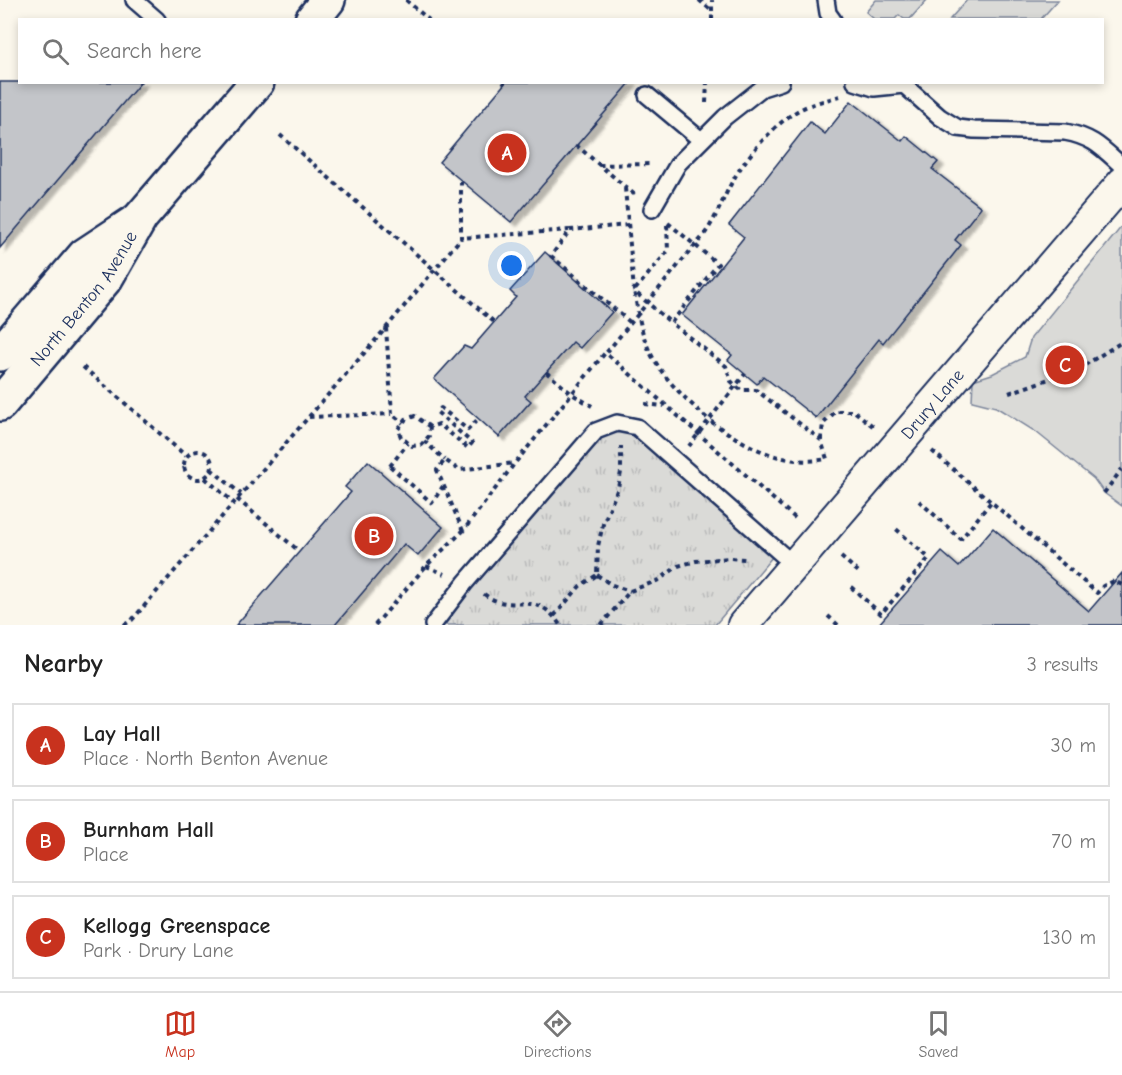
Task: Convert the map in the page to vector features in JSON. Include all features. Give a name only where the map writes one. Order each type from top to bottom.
[{"type":"main road","points":[[314,18],[328,0]]},
{"type":"main road","name":"North Benton Avenue","points":[[0,404],[106,278],[141,217],[246,87]]},
{"type":"main road","name":"North Benton Avenue","points":[[0,354],[85,255],[141,217]]},
{"type":"street","name":"Drury Lane","points":[[743,625],[1122,183]]},
{"type":"lane","points":[[134,0],[156,18]]},
{"type":"lane","points":[[826,0],[828,14],[831,18]]},
{"type":"lane","points":[[652,209],[678,164],[742,101],[762,88],[775,84]]},
{"type":"lane","points":[[860,84],[874,88],[902,84],[940,117],[958,128],[1065,132],[1079,135],[1093,140],[1122,166]]},
{"type":"lane","points":[[647,95],[701,141]]},
{"type":"lane","points":[[434,625],[465,583],[596,432],[617,423],[638,428],[794,565]]},
{"type":"path","points":[[406,0],[427,18]]},
{"type":"path","points":[[699,0],[712,11]]},
{"type":"path","points":[[712,0],[712,18]]},
{"type":"path","points":[[375,625],[426,566],[463,531],[572,394],[695,245],[706,235],[732,181],[747,158],[766,138],[801,110],[856,91],[860,84]]},
{"type":"path","points":[[280,135],[494,322]]},
{"type":"path","points":[[576,145],[598,165],[678,164]]},
{"type":"path","points":[[124,625],[132,621],[461,238],[461,181]]},
{"type":"path","points":[[625,187],[638,314],[651,354],[680,392],[709,420],[736,439],[758,451],[799,461],[827,459],[821,440],[823,424],[837,411],[854,411],[863,417]]},
{"type":"path","points":[[634,291],[668,251],[667,221]]},
{"type":"path","points":[[461,238],[628,225]]},
{"type":"path","points":[[570,230],[550,256],[631,323]]},
{"type":"path","points":[[671,323],[718,264]]},
{"type":"path","points":[[634,291],[726,366],[731,381],[741,390],[756,390],[821,440]]},
{"type":"path","points":[[386,328],[392,414]]},
{"type":"path","points":[[1009,393],[1080,368],[1122,342]]},
{"type":"path","points":[[606,353],[802,525]]},
{"type":"path","points":[[83,367],[186,456]]},
{"type":"path","points":[[546,372],[590,406],[602,405]]},
{"type":"path","points":[[676,461],[745,374]]},
{"type":"path","points":[[635,403],[665,406]]},
{"type":"path","points":[[430,427],[440,424],[468,448],[472,443],[437,412],[441,408],[468,430],[478,418]]},
{"type":"path","points":[[309,417],[392,414],[403,423]]},
{"type":"path","points":[[415,416],[430,427],[429,436],[421,445],[412,446],[401,437],[398,429],[406,419],[415,416]]},
{"type":"path","points":[[597,575],[598,546],[603,524],[618,488],[621,472],[622,424]]},
{"type":"path","points":[[424,441],[459,470],[516,463]]},
{"type":"path","points":[[408,443],[390,466],[432,503],[443,486]]},
{"type":"path","points":[[930,450],[1096,593],[1102,586],[1114,581],[1122,585]]},
{"type":"path","points":[[212,469],[205,478],[196,480],[187,475],[184,466],[186,456],[193,452],[203,452],[210,458],[212,469],[241,494]]},
{"type":"path","points":[[445,460],[437,470],[463,531]]},
{"type":"path","points":[[1104,493],[1122,469]]},
{"type":"path","points":[[205,478],[299,551]]},
{"type":"path","points":[[919,501],[961,539],[991,502]]},
{"type":"path","points":[[851,587],[881,614],[929,558],[897,529]]},
{"type":"path","points":[[833,551],[861,574]]},
{"type":"path","points":[[601,625],[630,591],[659,580],[678,566],[707,560],[745,559]]},
{"type":"path","points":[[426,566],[446,574]]},
{"type":"path","points":[[597,575],[612,585],[630,591]]},
{"type":"path","points":[[554,616],[580,586],[597,575]]},
{"type":"path","points":[[905,585],[909,589]]},
{"type":"path","points":[[479,589],[491,600],[537,604],[546,608],[560,625]]},
{"type":"path","points":[[828,616],[838,625]]},
{"type":"green space","points":[[876,0],[927,0],[911,18],[903,18],[899,15],[896,18],[873,18],[866,12]]},
{"type":"green space","points":[[967,0],[1058,0],[1042,18],[951,18]]},
{"type":"green space","points":[[1122,226],[1122,506],[1104,493],[1094,479],[1036,432],[996,407],[972,401],[973,380],[992,374],[1025,357],[1031,338]]},
{"type":"green space","points":[[637,427],[778,550],[715,625],[433,625],[596,431]]},
{"type":"building","points":[[0,82],[139,84],[0,248]]},
{"type":"building","points":[[504,84],[629,84],[511,222],[439,162]]},
{"type":"building","points":[[851,101],[902,141],[906,136],[938,162],[932,169],[981,207],[955,240],[961,245],[883,343],[879,339],[816,418],[763,376],[757,384],[728,360],[732,355],[682,315],[744,237],[729,225],[810,122],[825,134]]},
{"type":"building","points":[[545,252],[612,312],[580,348],[573,342],[525,396],[531,401],[499,437],[434,379],[464,346],[471,349],[516,297],[510,291]]},
{"type":"building","points":[[368,461],[443,527],[418,556],[404,544],[335,625],[236,625],[351,492],[345,487]]},
{"type":"building","points":[[993,528],[1089,611],[1122,573],[1122,625],[878,625],[942,552],[959,567]]},
{"type":"place","name":"Lay Hall","points":[[507,153]]},
{"type":"place","name":"Kellogg Greenspace","points":[[1065,365]]},
{"type":"place","name":"Burnham Hall","points":[[374,536]]}]
